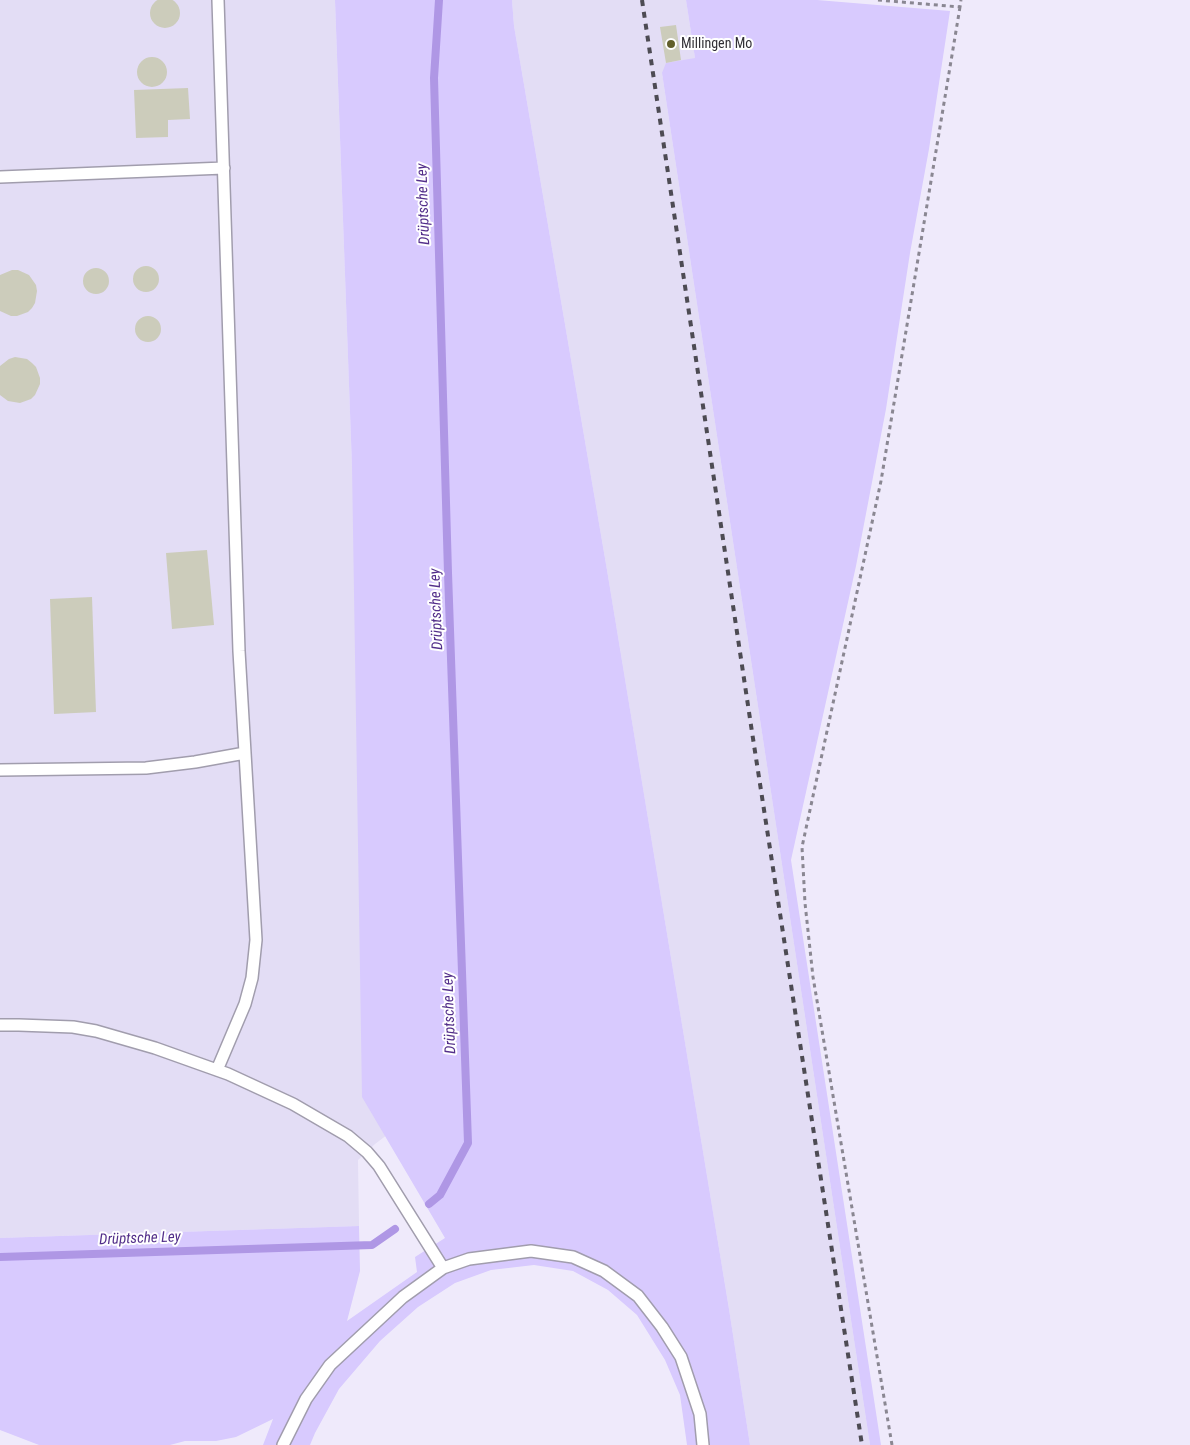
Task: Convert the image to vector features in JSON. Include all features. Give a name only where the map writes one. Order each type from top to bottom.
[{"type":"lane","points":[[217,1070],[245,1004],[252,978],[256,940],[239,641],[218,0]]},
{"type":"lane","points":[[0,176],[224,168]]},
{"type":"lane","points":[[0,770],[146,768],[245,753]]},
{"type":"lane","points":[[0,1025],[74,1028],[96,1031],[154,1048],[217,1070],[293,1104],[358,1143],[378,1166],[443,1268]]},
{"type":"lane","points":[[283,1445],[306,1399],[330,1365],[403,1297],[443,1268],[469,1259],[531,1251],[573,1258],[604,1271],[638,1296],[662,1327],[681,1357],[700,1414],[703,1445]]},
{"type":"path","points":[[878,0],[960,7]]},
{"type":"path","points":[[892,1445],[813,977],[805,903],[802,847],[881,481],[961,0]]},
{"type":"shaded area","points":[[0,0],[335,0],[352,467],[444,1092],[375,1144],[358,1160],[359,1226],[0,1238]]},
{"type":"shaded area","points":[[335,0],[512,0],[514,26],[607,570],[750,1445],[687,1445],[680,1395],[665,1360],[637,1315],[608,1290],[573,1271],[534,1265],[491,1270],[455,1283],[418,1307],[380,1341],[339,1389],[310,1445],[263,1445],[273,1419],[236,1437],[216,1441],[185,1441],[170,1445],[39,1445],[0,1430],[0,1238],[359,1226],[360,1271],[347,1321],[417,1272],[415,1257],[445,1238],[362,1097],[352,467]]},
{"type":"shaded area","points":[[512,0],[686,0],[695,58],[662,73],[870,1445],[750,1445],[607,570],[514,26]]},
{"type":"shaded area","points":[[686,0],[817,0],[950,11],[886,409],[856,566],[791,860],[881,1445],[870,1445],[662,73],[666,63],[695,58]]},
{"type":"building","points":[[165,-2],[171,-1],[179,7],[179,19],[171,27],[165,28],[159,27],[151,19],[150,13],[151,7],[159,-1]]},
{"type":"building","name":"Millingen Mo","points":[[676,25],[681,60],[666,63],[660,27]]},
{"type":"building","points":[[152,57],[163,61],[167,72],[163,83],[152,87],[141,83],[137,72],[141,61]]},
{"type":"building","points":[[188,88],[190,119],[168,120],[168,137],[136,138],[134,90]]},
{"type":"building","points":[[146,266],[155,270],[159,279],[155,288],[146,292],[137,288],[133,279],[137,270]]},
{"type":"building","points":[[96,268],[105,272],[109,281],[105,290],[96,294],[87,290],[83,281],[87,272]]},
{"type":"building","points":[[12,270],[18,270],[29,275],[36,285],[37,291],[32,308],[28,312],[17,316],[11,316],[0,311],[0,275]]},
{"type":"building","points":[[148,316],[157,320],[161,329],[157,338],[148,342],[139,338],[135,329],[139,320]]},
{"type":"building","points":[[15,357],[27,359],[32,363],[36,367],[40,378],[40,384],[35,395],[31,399],[20,403],[8,401],[0,395],[0,366]]},
{"type":"building","points":[[207,550],[214,625],[172,629],[166,553]]},
{"type":"building","points":[[92,597],[96,712],[54,714],[50,599]]},
{"type":"waterway","name":"Drüptsche Ley","points":[[429,1204],[440,1195],[468,1143],[448,573],[434,78],[439,0]]},
{"type":"waterway","name":"Drüptsche Ley","points":[[0,1257],[372,1245],[395,1229]]},
{"type":"railway","points":[[642,0],[862,1445]]},
{"type":"place","name":"Millingen Mo","points":[[671,44]]}]
